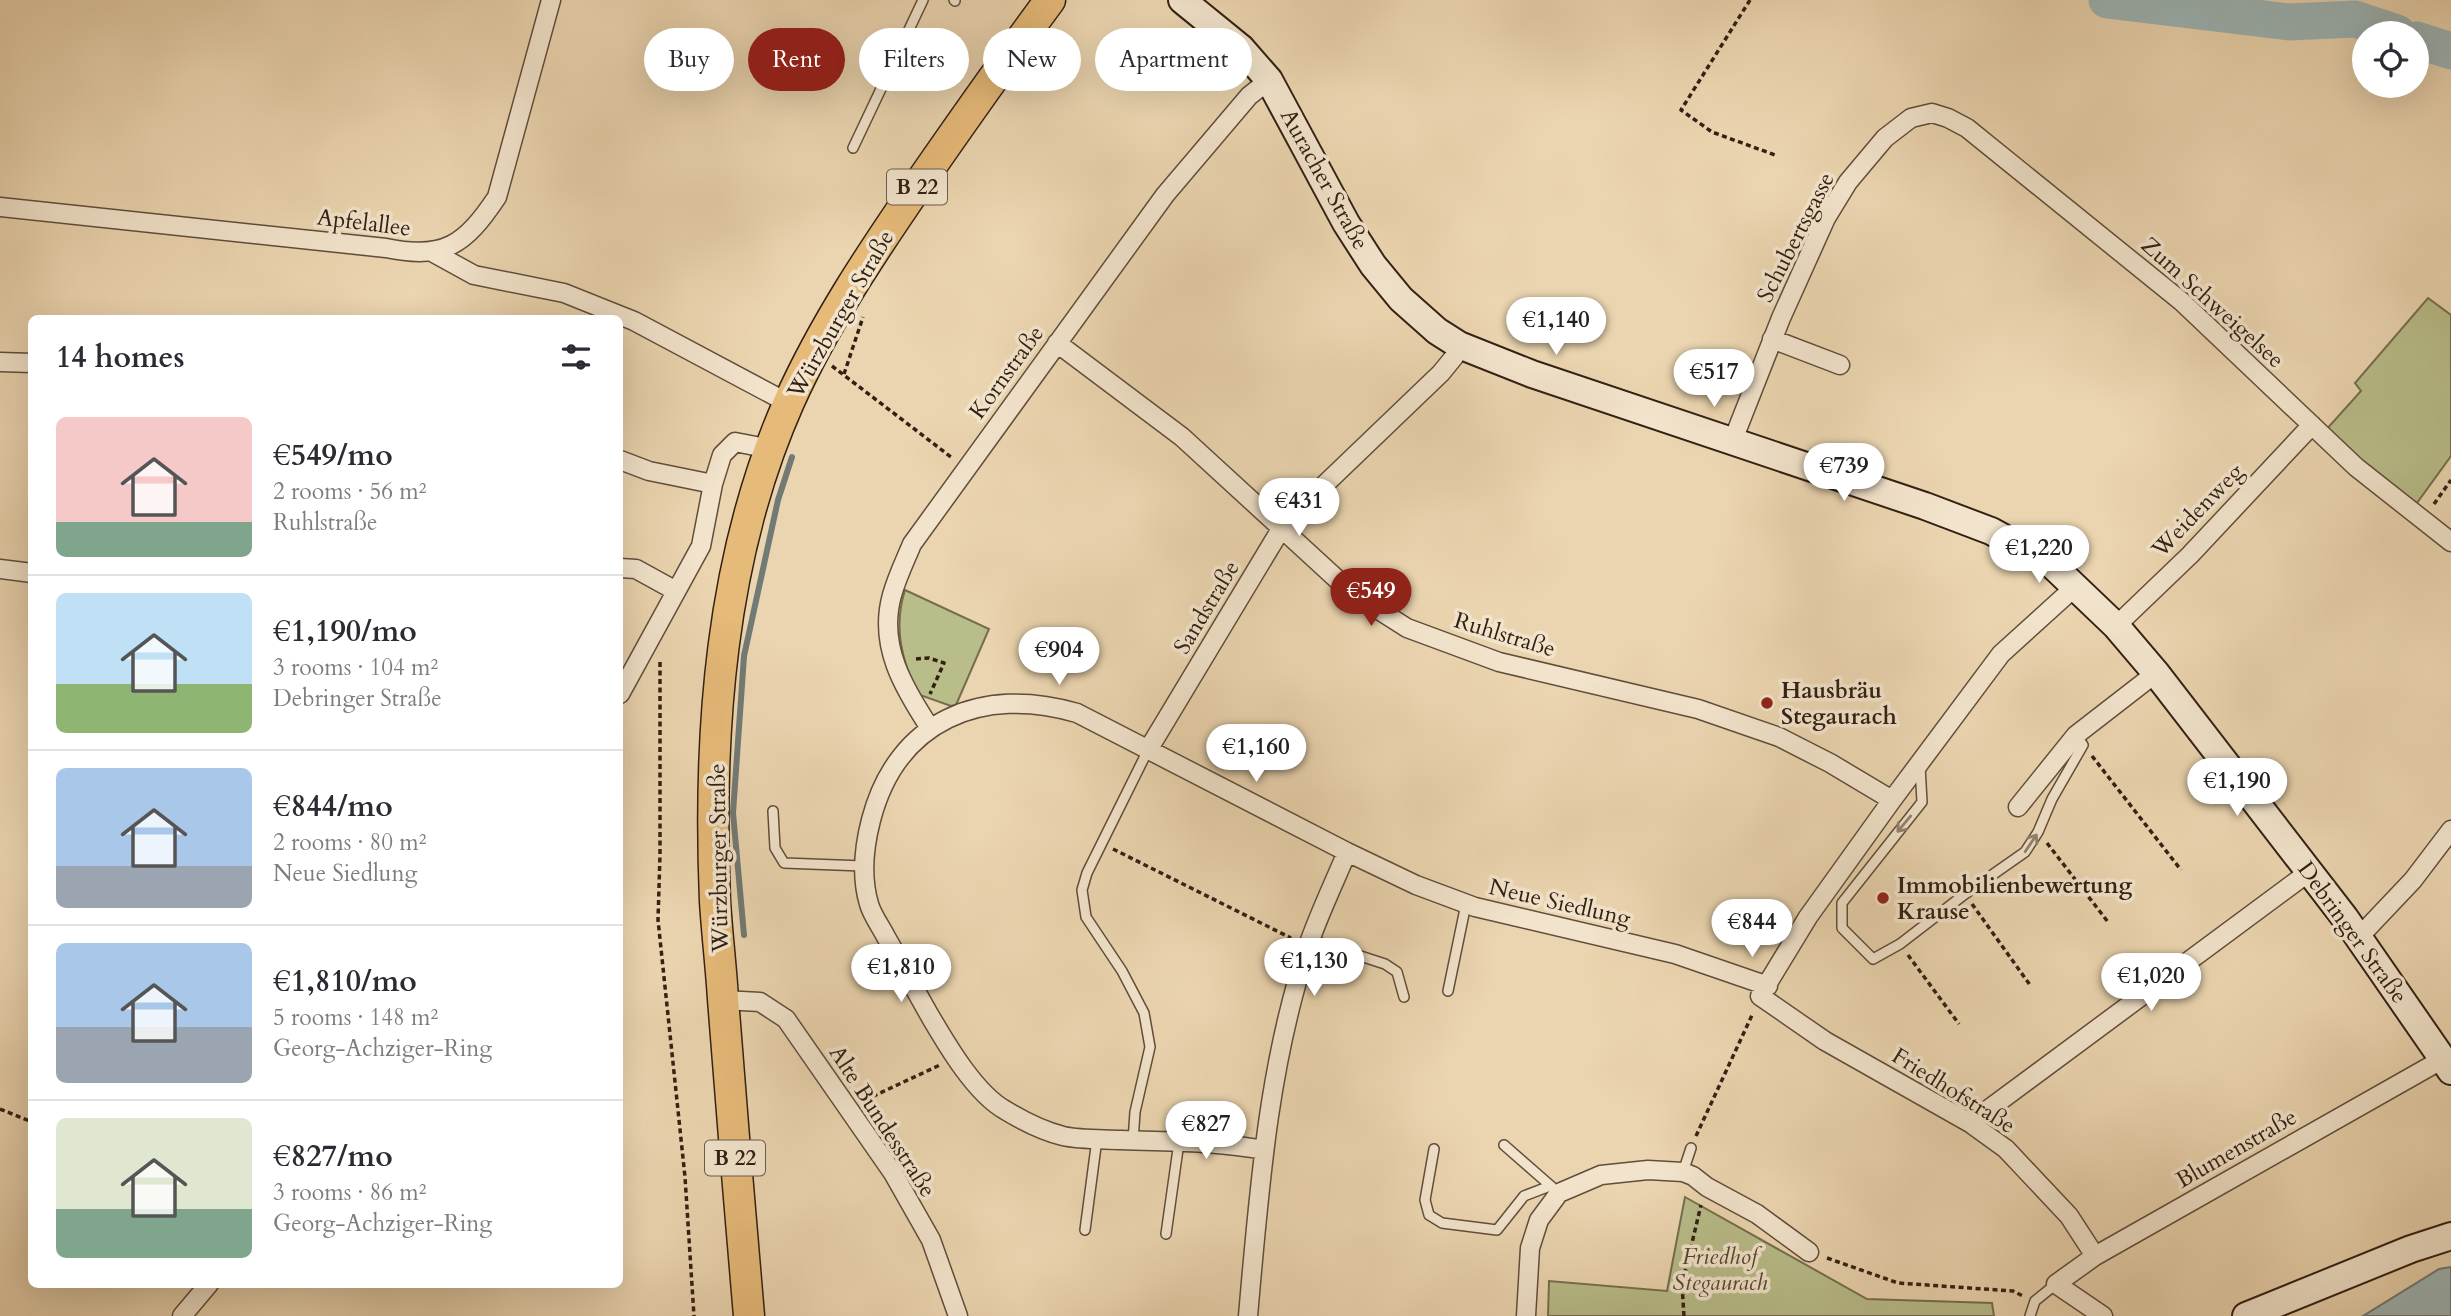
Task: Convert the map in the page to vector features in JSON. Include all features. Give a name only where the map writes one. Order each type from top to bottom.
[{"type":"main road","name":"Würzburger Straße","points":[[723,1000],[715,890],[716,716],[734,585],[751,510],[770,449],[813,351],[869,257],[993,77],[1050,0]]},
{"type":"main road","name":"B 22","points":[[723,1000],[748,1316]]},
{"type":"street","name":"Apfelallee","points":[[0,207],[408,253],[434,253],[457,242],[480,223],[497,197],[551,0]]},
{"type":"street","name":"Auracher Straße","points":[[1182,0],[1241,48],[1269,80],[1346,223],[1373,265],[1401,299],[1437,331]]},
{"type":"street","name":"Kornstraße","points":[[930,728],[906,692],[892,658],[888,628],[891,597],[912,544],[1165,195],[1249,96],[1269,80]]},
{"type":"street","name":"Schubertsgasse","points":[[1733,440],[1772,339],[1826,218],[1848,182],[1885,138],[1911,118],[1932,113]]},
{"type":"street","name":"Zum Schweigelsee","points":[[1932,113],[1967,128],[2181,301],[2356,467],[2451,542]]},
{"type":"street","points":[[434,253],[474,275],[564,293],[619,315]]},
{"type":"street","points":[[623,317],[788,403]]},
{"type":"street","name":"Debringer Straße","points":[[1437,331],[1459,345],[1532,374],[1925,506],[1991,531],[2050,563],[2116,626],[2156,673],[2358,936],[2447,1065]]},
{"type":"street","name":"Schubertsgasse","points":[[1772,339],[1840,365]]},
{"type":"street","name":"Ruhlstraße","points":[[1057,343],[1182,437],[1352,593],[1407,628],[1499,662],[1698,709],[1779,737],[1830,763],[1892,800]]},
{"type":"street","name":"Sandstraße","points":[[1148,750],[1281,529],[1441,373],[1454,357],[1459,345]]},
{"type":"street","points":[[0,362],[28,363]]},
{"type":"street","name":"Weidenweg","points":[[2116,626],[2190,555],[2312,425]]},
{"type":"street","points":[[623,689],[701,546],[713,484],[722,455],[735,442],[770,449]]},
{"type":"street","points":[[623,461],[649,471],[713,484]]},
{"type":"street","points":[[623,568],[636,569],[676,591]]},
{"type":"street","points":[[0,569],[28,572]]},
{"type":"street","points":[[1764,991],[1808,917],[2001,654],[2076,586]]},
{"type":"street","points":[[2018,807],[2080,740],[2156,673]]},
{"type":"street","name":"Neue Siedlung","points":[[930,728],[959,713],[1008,702],[1034,702],[1077,713],[1346,852],[1416,885],[1466,904],[1675,954],[1764,991]]},
{"type":"street","points":[[930,728],[897,764],[878,793],[863,866],[869,905],[942,1036],[973,1080],[1002,1109],[1037,1127],[1065,1137],[1224,1143],[1264,1150]]},
{"type":"street","points":[[2358,936],[2413,880],[2451,830]]},
{"type":"street","points":[[1248,1316],[1264,1150],[1283,1039],[1309,944],[1346,852]]},
{"type":"street","points":[[1970,1123],[2309,872]]},
{"type":"street","name":"Friedhofstraße","points":[[1764,991],[1825,1041],[1970,1123],[2006,1149],[2069,1216],[2095,1256]]},
{"type":"street","name":"Alte Bundesstraße","points":[[723,1000],[760,1002],[786,1019],[893,1173],[931,1240],[958,1316]]},
{"type":"street","name":"Blumenstraße","points":[[2056,1284],[2095,1256],[2447,1065]]},
{"type":"street","points":[[1526,1316],[1530,1248],[1539,1220],[1555,1189],[1601,1175],[1648,1170],[1683,1172],[1757,1214],[1810,1252]]},
{"type":"street","points":[[2246,1316],[2411,1249],[2451,1236]]},
{"type":"street","points":[[2056,1284],[2103,1316]]},
{"type":"street","points":[[182,1316],[206,1288]]},
{"type":"lane","points":[[853,148],[923,0]]},
{"type":"lane","points":[[1920,763],[1922,802],[1842,903],[1842,928],[1873,958],[1900,944],[2025,852],[2038,832],[2080,740]]},
{"type":"lane","points":[[1133,1141],[1135,1112],[1150,1047],[1144,1013],[1122,971],[1086,917],[1082,890],[1087,873],[1148,750]]},
{"type":"lane","points":[[773,811],[775,848],[784,863],[863,866]]},
{"type":"lane","points":[[1448,991],[1466,904]]},
{"type":"lane","points":[[1309,944],[1385,964],[1397,971],[1404,997]]},
{"type":"lane","points":[[1085,1230],[1097,1139]]},
{"type":"lane","points":[[1166,1234],[1179,1142]]},
{"type":"lane","points":[[1504,1145],[1555,1189]]},
{"type":"lane","points":[[1683,1172],[1691,1148]]},
{"type":"lane","points":[[1434,1149],[1425,1200],[1429,1215],[1442,1223],[1497,1230],[1524,1196],[1555,1189]]},
{"type":"lane","points":[[2030,1316],[2035,1301],[2056,1284]]},
{"type":"path","points":[[1750,0],[1681,110],[1712,132],[1775,155]]},
{"type":"path","points":[[844,374],[967,468]]},
{"type":"path","points":[[2423,519],[2451,480]]},
{"type":"path","points":[[654,633],[660,646],[660,854],[657,920],[685,1177],[694,1316]]},
{"type":"path","points":[[916,659],[929,657],[944,663],[928,698],[917,709]]},
{"type":"path","points":[[2080,740],[2181,870]]},
{"type":"path","points":[[2038,832],[2108,922]]},
{"type":"path","points":[[1103,844],[1309,944]]},
{"type":"path","points":[[1965,894],[2030,985]]},
{"type":"path","points":[[1900,944],[1959,1024]]},
{"type":"path","points":[[1691,1148],[1764,991]]},
{"type":"path","points":[[855,1118],[868,1111],[861,1101],[956,1058]]},
{"type":"path","points":[[0,1109],[28,1120]]},
{"type":"path","points":[[1684,1316],[1682,1285],[1707,1187]]},
{"type":"path","points":[[1810,1252],[1898,1283],[2013,1291],[2035,1301]]},
{"type":"green space","points":[[2428,298],[2451,315],[2451,456],[2414,507],[2325,431],[2361,391],[2355,383]]},
{"type":"green space","points":[[905,590],[989,629],[956,705],[951,706],[917,694],[901,643],[900,617]]},
{"type":"green space","name":"Friedhof Stegaurach","points":[[1685,1197],[1867,1299],[1992,1303],[1994,1316],[1548,1316],[1549,1281],[1667,1291]]},
{"type":"water","points":[[2451,1267],[2451,1316],[2363,1316],[2439,1269]]},
{"type":"waterway","points":[[2107,0],[2289,22],[2361,21]]},
{"type":"waterway","points":[[2429,44],[2451,51]]},
{"type":"waterway","points":[[744,935],[733,813],[744,656],[778,500],[792,457]]},
{"type":"place","name":"Hausbräu Stegaurach","points":[[1767,703]]},
{"type":"place","name":"Immobilienbewertung Krause","points":[[1883,898]]}]
